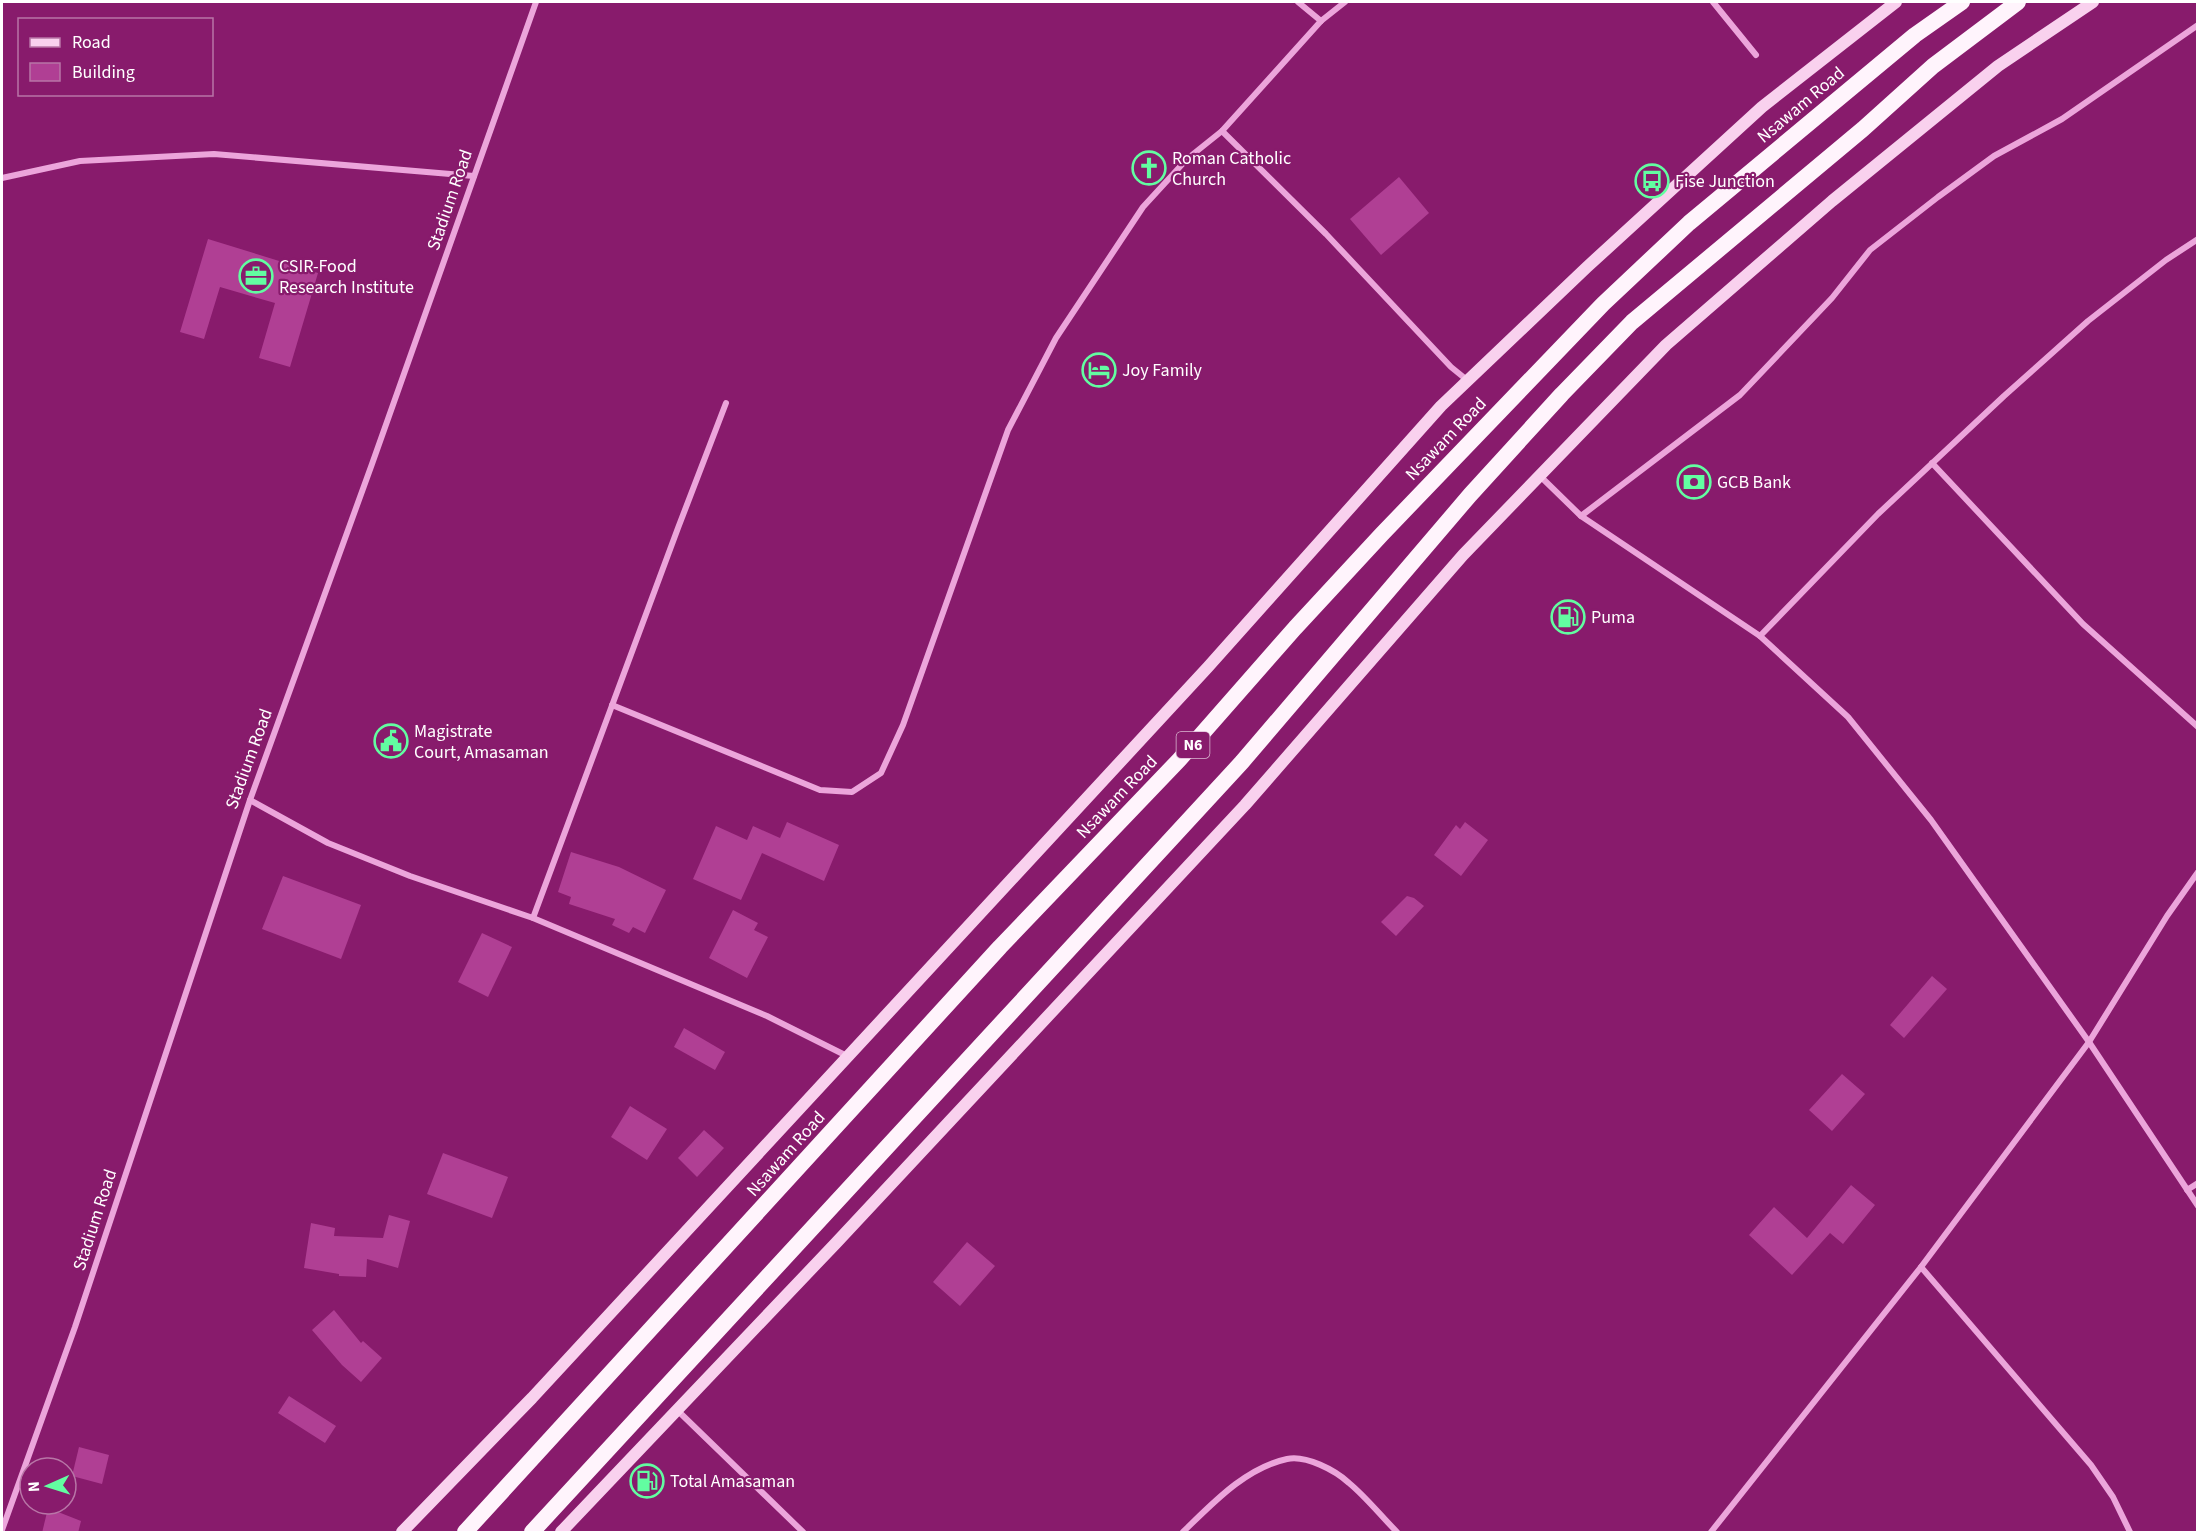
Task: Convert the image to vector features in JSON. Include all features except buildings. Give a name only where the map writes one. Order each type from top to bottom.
[{"type":"highway","name":"Nsawam Road","points":[[465,1533],[1000,947],[1179,759],[1366,551],[1595,312],[1689,223],[1915,35],[1962,2]]},
{"type":"highway","name":"N6","points":[[532,1533],[1242,762],[1470,495],[1562,394],[1632,322],[1863,129],[1933,66],[2018,2]]},
{"type":"main road","points":[[402,1533],[532,1398],[1208,667],[1441,406],[1587,267],[1762,107],[1896,2]]},
{"type":"main road","points":[[561,1533],[1245,805],[1463,555],[1666,345],[1832,201],[1998,66],[2093,2]]},
{"type":"street","name":"Stadium Road","points":[[2,1530],[75,1327],[250,800],[383,435],[536,2]]},
{"type":"street","points":[[1298,2],[1321,21]]},
{"type":"street","points":[[612,705],[820,790],[852,792],[881,773],[903,725],[1008,430],[1056,338],[1143,207],[1187,159],[1222,130],[1321,21],[1345,2]]},
{"type":"street","points":[[1713,2],[1756,55]]},
{"type":"street","points":[[1581,516],[1740,395],[1832,298],[1870,250],[1994,156],[2062,119],[2198,25]]},
{"type":"street","points":[[1222,130],[1326,234],[1451,367],[1468,381]]},
{"type":"street","points":[[2,178],[80,161],[214,154],[474,176]]},
{"type":"street","points":[[1760,636],[1878,514],[2088,321],[2166,260],[2198,239]]},
{"type":"street","points":[[533,918],[726,403]]},
{"type":"street","points":[[1932,464],[2083,624],[2198,727]]},
{"type":"street","points":[[1540,476],[1581,516],[1760,636],[1848,717],[1931,820],[2089,1042],[2198,1206]]},
{"type":"street","points":[[250,800],[328,843],[410,876],[533,918],[767,1016],[848,1056]]},
{"type":"street","points":[[1711,1533],[1921,1267],[2089,1042],[2167,916],[2198,872]]},
{"type":"street","points":[[2187,1190],[2198,1183]]},
{"type":"street","points":[[1921,1267],[2091,1465],[2113,1497],[2130,1533]]},
{"type":"street","points":[[676,1409],[802,1533]]},
{"type":"street","points":[[1183,1533],[1218,1498],[1257,1470],[1288,1459],[1321,1464],[1349,1482],[1397,1533]]},
{"type":"place","name":"Roman Catholic Church","points":[[1149,168]]},
{"type":"place","name":"Fise Junction","points":[[1652,181]]},
{"type":"place","name":"CSIR-Food Research Institute","points":[[256,276]]},
{"type":"place","name":"Joy Family","points":[[1099,370]]},
{"type":"place","name":"GCB Bank","points":[[1694,482]]},
{"type":"place","name":"Puma","points":[[1568,617]]},
{"type":"place","name":"Magistrate Court, Amasaman","points":[[391,741]]},
{"type":"place","name":"Total Amasaman","points":[[647,1481]]}]
